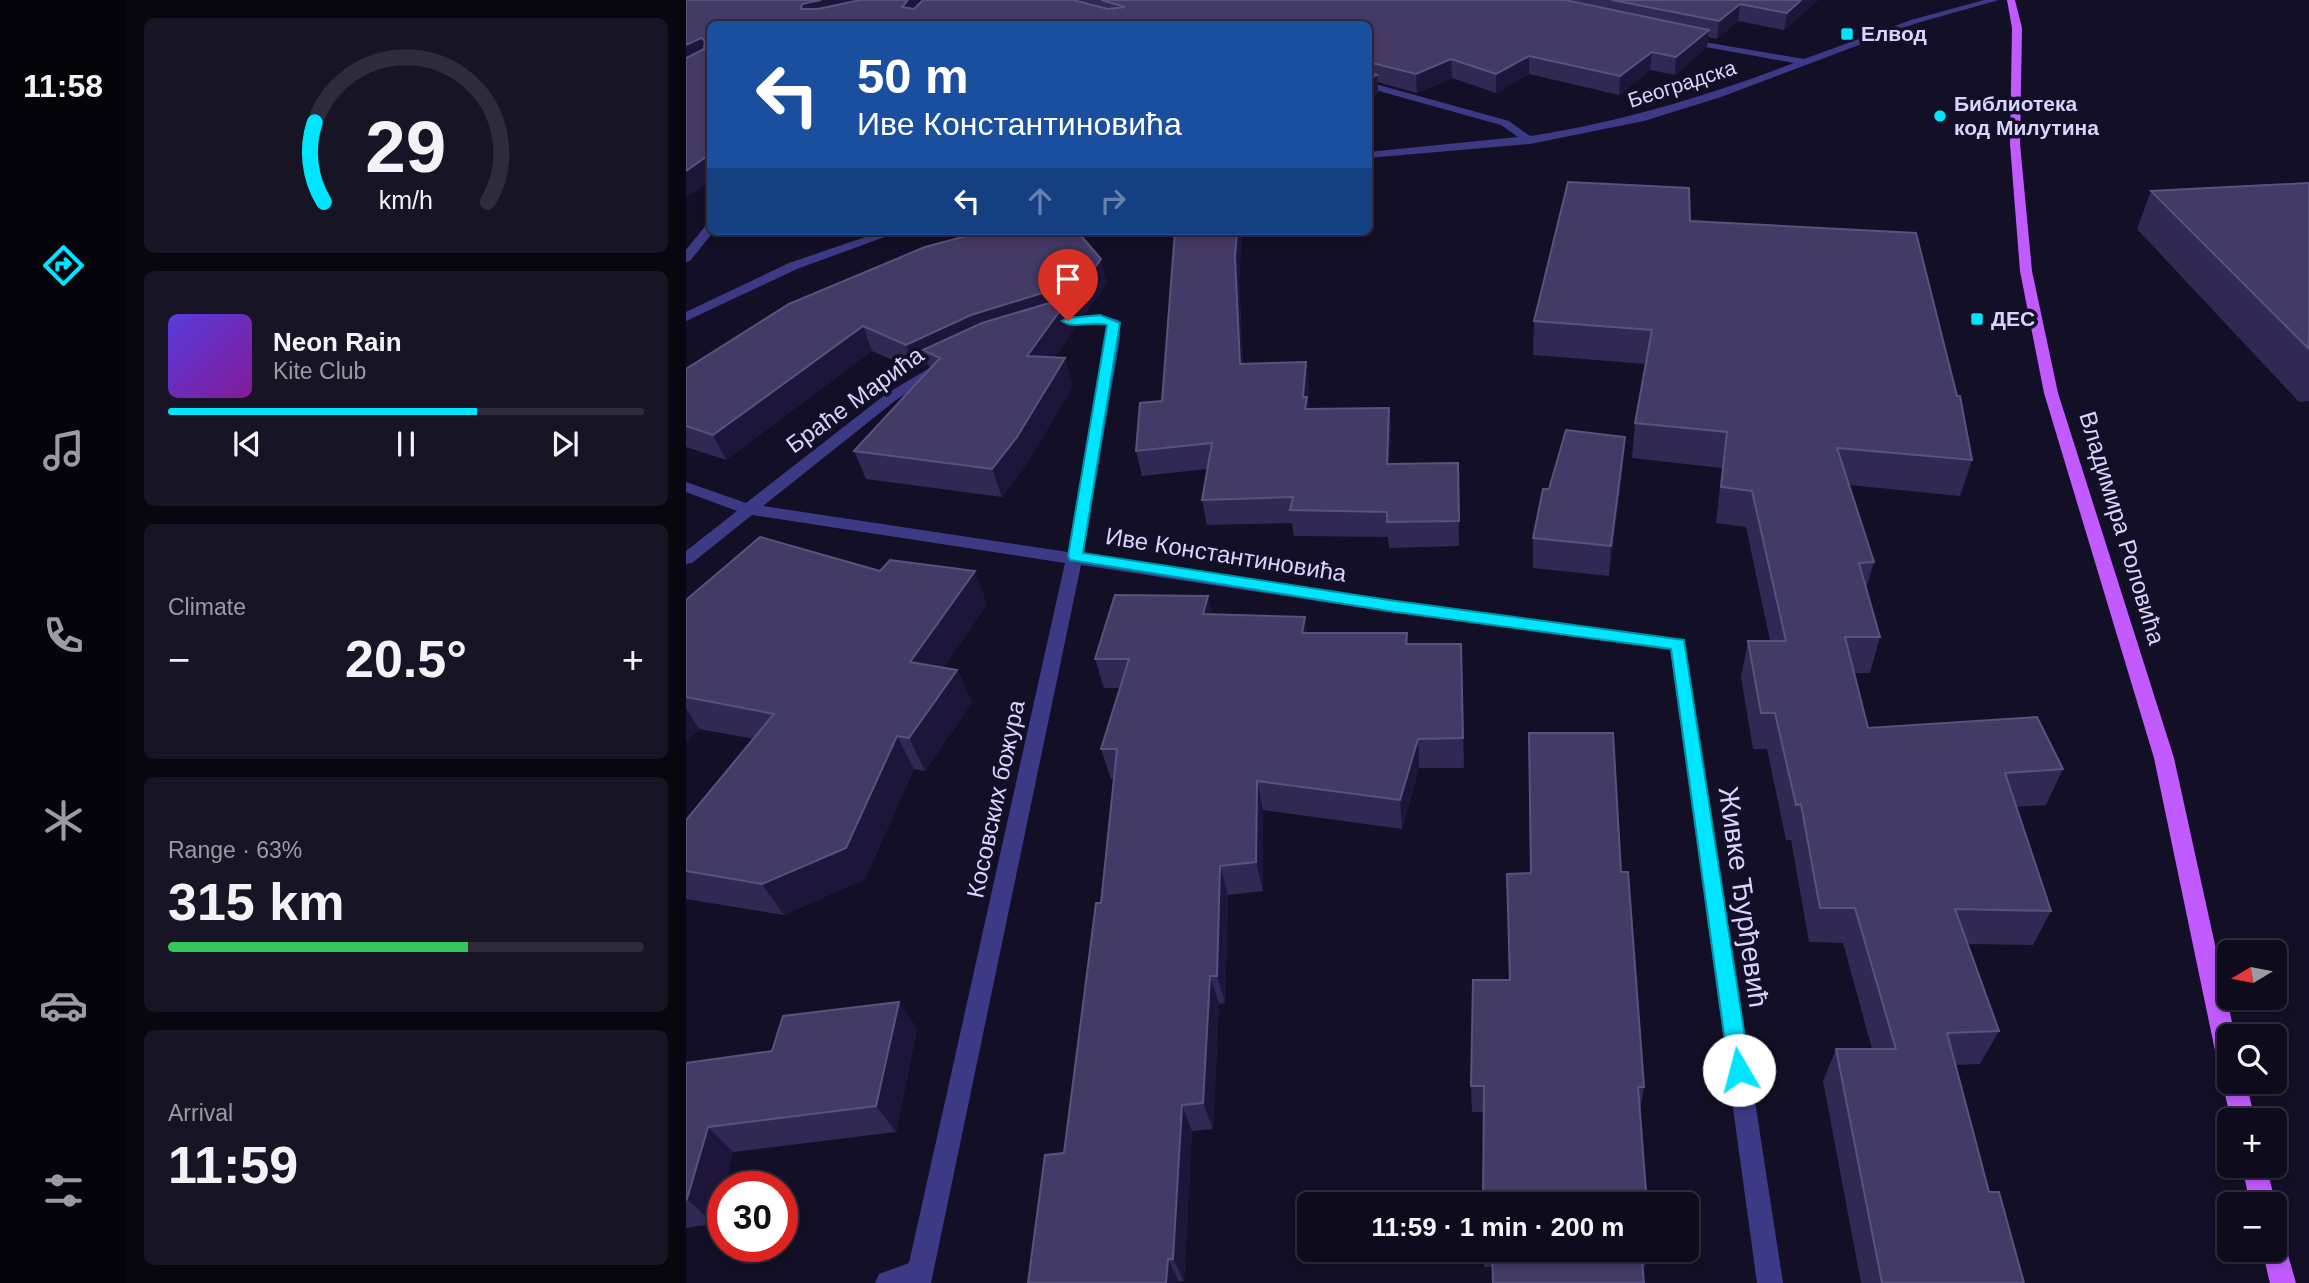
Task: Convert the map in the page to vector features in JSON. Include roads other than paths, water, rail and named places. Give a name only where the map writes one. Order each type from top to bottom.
[{"type":"main road","name":"Владимира Роловића","points":[[2011,0],[2017,28],[2015,144],[2026,271],[2051,393],[2164,758],[2221,1024]]},
{"type":"main road","points":[[2277,1262],[2283,1283]]},
{"type":"street","name":"Београдска","points":[[1372,155],[1530,141],[1587,132],[1654,115],[1806,63],[1920,17],[1995,0]]},
{"type":"street","points":[[1670,37],[1806,63]]},
{"type":"street","points":[[1372,86],[1505,123],[1530,141]]},
{"type":"street","points":[[686,258],[707,232]]},
{"type":"street","points":[[686,317],[793,266],[883,235]]},
{"type":"street","name":"Косовских божура","points":[[918,1278],[1075,556],[1114,323],[1100,318],[1083,319],[1029,330]]},
{"type":"street","name":"Браће Марића","points":[[686,559],[902,389],[923,374],[962,355]]},
{"type":"street","name":"Иве Константиновића","points":[[686,487],[747,509],[1075,556],[1389,606],[1678,644]]},
{"type":"street","name":"Живке Ђурђевић","points":[[1678,644],[1770,1283]]},
{"type":"street","points":[[888,1283],[918,1278]]},
{"type":"place","name":"Елвод","points":[[1847,34]]},
{"type":"place","name":"Библиотека код Милутина","points":[[1940,116]]},
{"type":"place","name":"ДЕС","points":[[1977,319]]}]
